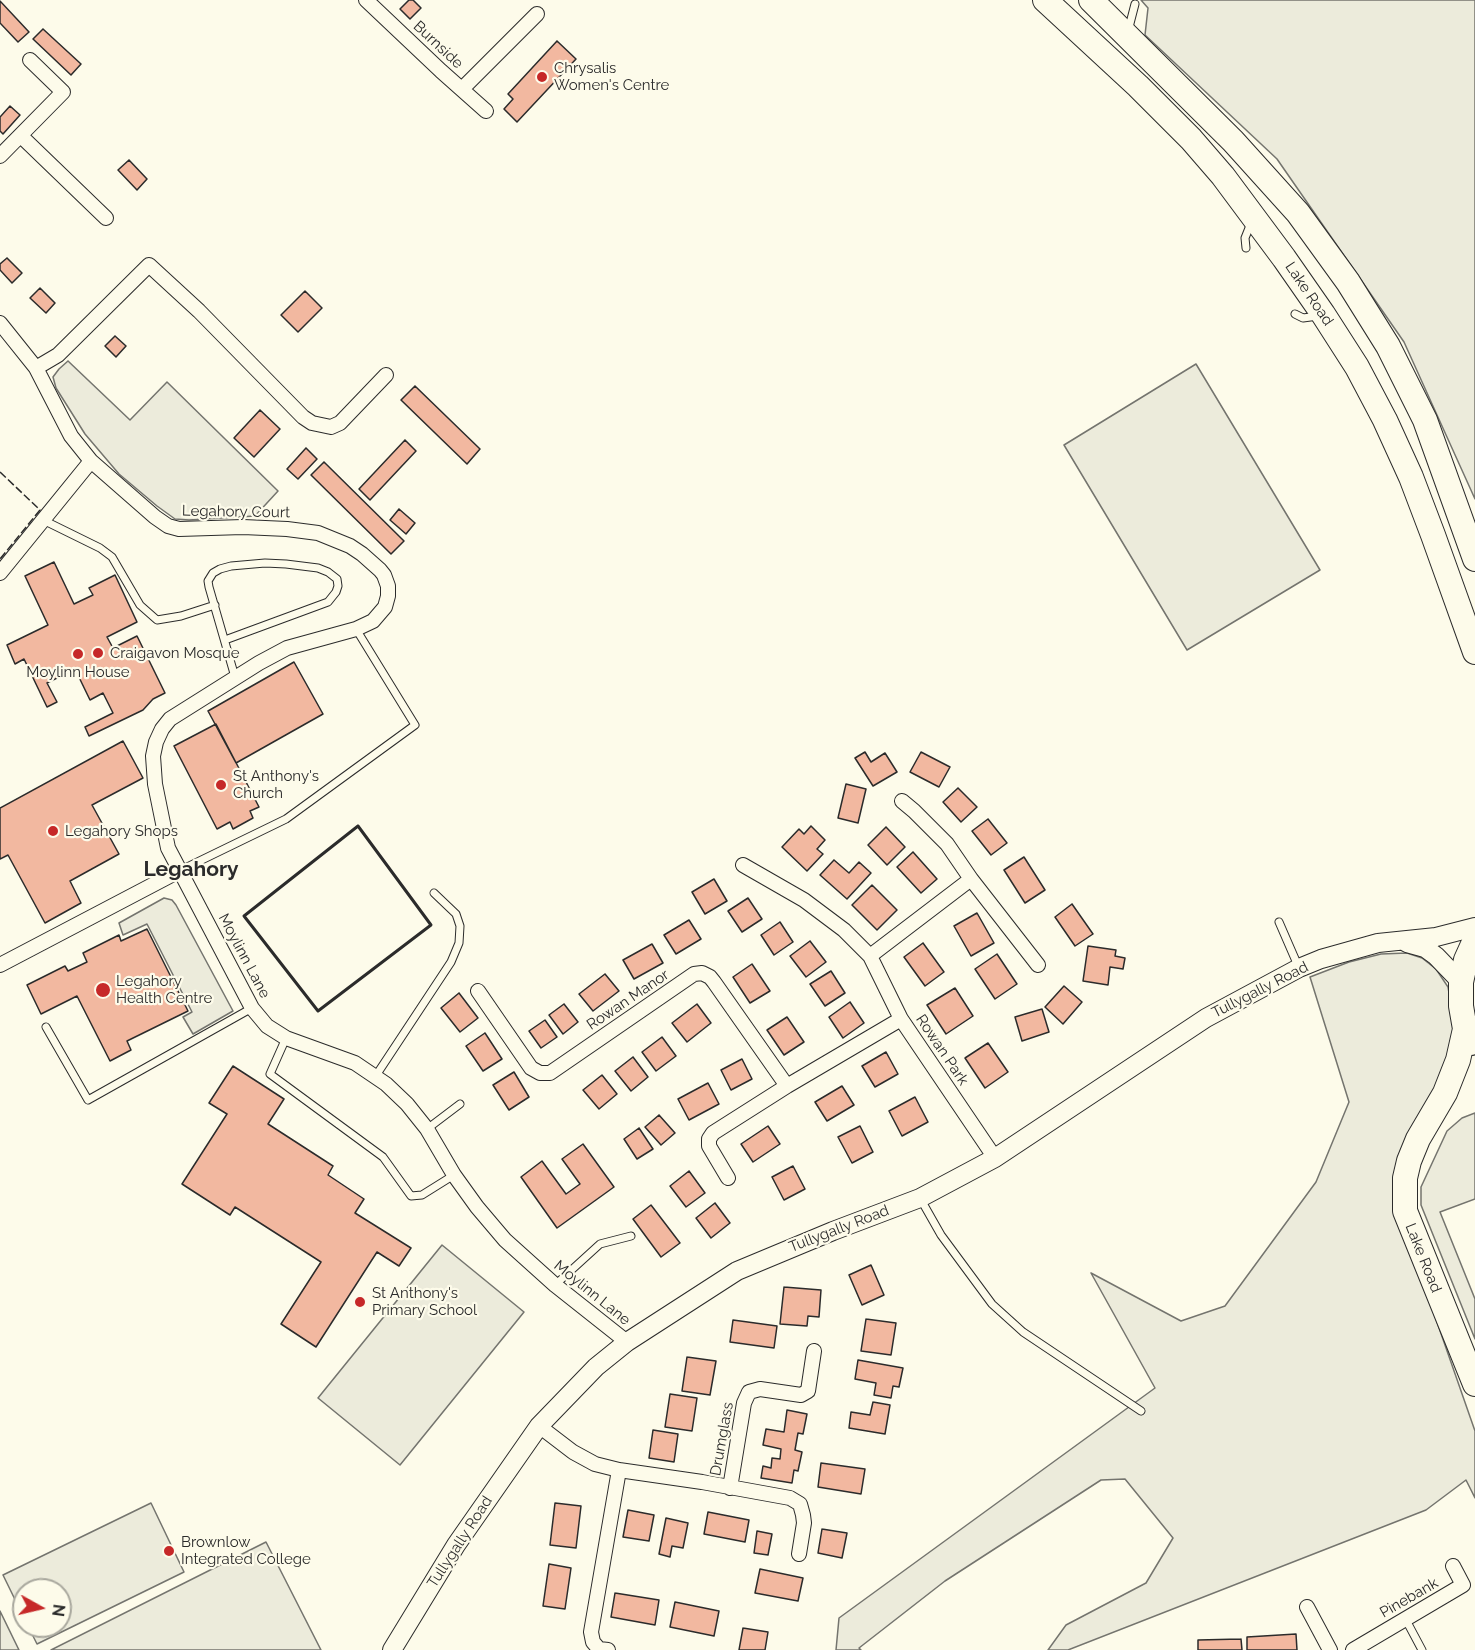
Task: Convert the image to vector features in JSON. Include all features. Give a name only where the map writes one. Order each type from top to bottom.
[{"type":"highway","name":"Lake Road","points":[[1045,0],[1130,78],[1191,139],[1223,176],[1323,314],[1385,420],[1411,477],[1475,652]]},
{"type":"highway","points":[[1091,0],[1233,141],[1298,213],[1348,282],[1388,346],[1425,420],[1475,559]]},
{"type":"highway","points":[[1470,1040],[1461,1006],[1461,982],[1466,960],[1475,940]]},
{"type":"highway","name":"Lake Road","points":[[1470,1040],[1458,1060],[1445,1093],[1418,1139],[1409,1161],[1405,1178],[1405,1211],[1475,1384]]},
{"type":"street","name":"Burnside","points":[[366,0],[486,111]]},
{"type":"street","name":"Burnside","points":[[462,89],[537,14]]},
{"type":"street","points":[[0,156],[63,92],[30,60]]},
{"type":"street","points":[[21,136],[106,218]]},
{"type":"street","points":[[36,368],[58,355],[149,265],[199,311],[303,417],[312,423],[331,427],[340,423],[386,375]]},
{"type":"street","name":"Legahory Court","points":[[0,323],[36,368],[71,436],[91,461],[146,510],[168,526],[179,529],[243,527],[287,529],[318,533],[350,546],[380,570],[388,586],[385,607],[373,621],[356,629],[287,648],[235,677],[170,719],[162,729],[153,756],[155,784],[168,848],[181,870]]},
{"type":"street","points":[[0,573],[91,461]]},
{"type":"street","points":[[902,801],[947,844],[971,879],[1038,965]]},
{"type":"street","name":"Rowan Park","points":[[743,865],[804,900],[844,930],[870,956],[901,1018],[995,1158]]},
{"type":"street","points":[[0,965],[181,870]]},
{"type":"street","name":"Moylinn Lane","points":[[181,870],[252,1008],[267,1026],[286,1038],[355,1063],[386,1084],[407,1104],[427,1129],[454,1175],[505,1240],[555,1285],[627,1342]]},
{"type":"street","points":[[870,956],[971,879]]},
{"type":"street","name":"Tullygally Road","points":[[392,1650],[449,1558],[539,1426],[596,1367],[627,1342],[736,1271],[920,1198],[995,1158],[1206,1018],[1299,968],[1321,959],[1378,943],[1436,937],[1475,927]]},
{"type":"street","name":"Tullygally Road","points":[[1396,941],[1425,948],[1461,982]]},
{"type":"street","name":"Rowan Manor","points":[[478,991],[531,1068],[540,1073],[550,1072],[694,974],[702,973],[714,982],[786,1086]]},
{"type":"street","points":[[728,1178],[709,1146],[709,1139],[713,1133],[786,1086],[901,1018]]},
{"type":"street","name":"Drumglass","points":[[730,1488],[744,1403],[749,1392],[760,1389],[801,1395],[808,1391],[814,1351]]},
{"type":"street","name":"Drumglass","points":[[539,1426],[573,1452],[595,1464],[790,1498],[800,1504],[804,1523],[799,1554]]},
{"type":"street","points":[[608,1650],[599,1649],[593,1642],[591,1632],[619,1470]]},
{"type":"street","name":"Pinebank","points":[[1353,1650],[1463,1585],[1453,1566]]},
{"type":"street","points":[[1307,1608],[1330,1650]]},
{"type":"lane","points":[[1127,35],[1135,4]]},
{"type":"lane","points":[[1246,248],[1245,238],[1248,228],[1256,221]]},
{"type":"lane","points":[[1295,314],[1303,318],[1323,314]]},
{"type":"lane","points":[[43,520],[112,557],[140,605],[157,620],[181,616],[214,605]]},
{"type":"lane","points":[[225,640],[328,602],[336,592],[337,579],[318,568],[265,563],[231,566],[220,569],[209,577],[209,587],[235,677]]},
{"type":"lane","points":[[181,870],[286,819],[415,725],[356,629]]},
{"type":"lane","points":[[375,1077],[451,962],[459,943],[459,926],[456,915],[434,892]]},
{"type":"lane","points":[[1279,922],[1299,968]]},
{"type":"lane","points":[[46,1027],[88,1100],[252,1008]]},
{"type":"lane","points":[[286,1038],[270,1074],[383,1157],[411,1196],[422,1195],[454,1175]]},
{"type":"lane","points":[[427,1129],[460,1104]]},
{"type":"lane","points":[[920,1198],[941,1235],[992,1304],[1023,1332],[1141,1411]]},
{"type":"lane","points":[[555,1285],[600,1244],[631,1236]]},
{"type":"lane","points":[[1406,1620],[1422,1650]]},
{"type":"shaded area","points":[[1141,0],[1475,0],[1475,499],[1404,342],[1277,159],[1145,35],[1148,8]]},
{"type":"shaded area","points":[[68,361],[130,420],[167,382],[278,491],[255,516],[175,519],[119,474],[85,434],[56,388],[53,377]]},
{"type":"shaded area","points":[[1196,364],[1320,570],[1187,650],[1064,445]]},
{"type":"shaded area","points":[[164,898],[172,900],[176,905],[233,1011],[193,1034],[183,1017],[192,1012],[147,924],[123,935],[119,923]]},
{"type":"shaded area","points":[[1407,953],[1422,958],[1436,969],[1448,987],[1456,1036],[1393,1196],[1475,1431],[1475,1498],[1466,1480],[1426,1510],[1068,1650],[1048,1650],[1066,1625],[1146,1583],[1173,1538],[1125,1479],[1101,1480],[945,1581],[859,1648],[861,1650],[836,1650],[839,1618],[1155,1388],[1091,1273],[1181,1321],[1225,1306],[1316,1182],[1349,1102],[1310,977],[1349,962],[1381,954]]},
{"type":"shaded area","points":[[1475,1113],[1475,1199],[1440,1212],[1475,1299],[1475,1339],[1421,1205],[1421,1187],[1447,1131],[1462,1118]]},
{"type":"shaded area","points":[[442,1245],[524,1312],[400,1465],[318,1398]]},
{"type":"shaded area","points":[[151,1503],[184,1572],[72,1627],[72,1578],[12,1578],[12,1593],[3,1575]]},
{"type":"shaded area","points":[[266,1542],[321,1650],[51,1650]]},
{"type":"shaded area","points":[[0,1611],[19,1650],[0,1650]]},
{"type":"shaded area","points":[[34,1638],[49,1638],[37,1644]]},
{"type":"building","points":[[409,0],[413,0],[421,8],[410,19],[400,9]]},
{"type":"building","points":[[0,1],[29,32],[18,42],[0,23]]},
{"type":"building","points":[[43,29],[81,64],[71,75],[33,39]]},
{"type":"building","name":"Chrysalis Women's Centre","points":[[557,41],[576,59],[517,122],[504,109],[513,99],[508,94]]},
{"type":"building","points":[[10,106],[20,115],[3,134],[0,131],[0,117]]},
{"type":"building","points":[[129,160],[147,179],[137,190],[118,170]]},
{"type":"building","points":[[7,258],[22,273],[12,283],[0,270],[0,264]]},
{"type":"building","points":[[40,288],[55,303],[46,313],[30,298]]},
{"type":"building","points":[[305,291],[322,308],[298,332],[281,315]]},
{"type":"building","points":[[115,336],[126,346],[116,357],[105,346]]},
{"type":"building","points":[[415,386],[480,449],[467,464],[401,400]]},
{"type":"building","points":[[260,410],[280,429],[254,457],[234,438]]},
{"type":"building","points":[[405,440],[416,451],[370,500],[359,489]]},
{"type":"building","points":[[306,448],[317,459],[298,479],[287,469]]},
{"type":"building","points":[[324,462],[404,541],[391,554],[311,475]]},
{"type":"building","points":[[399,509],[415,523],[406,534],[390,520]]},
{"type":"building","name":"Moylinn House","points":[[54,562],[74,604],[93,595],[89,588],[115,575],[137,622],[107,637],[113,648],[137,636],[165,693],[153,699],[143,710],[89,736],[85,727],[113,713],[103,693],[90,700],[75,669],[47,683],[57,702],[47,707],[24,659],[15,664],[7,645],[48,625],[25,576]]},
{"type":"building","points":[[294,662],[323,714],[236,763],[208,711]]},
{"type":"building","name":"St Anthony's Church","points":[[216,724],[259,807],[250,811],[253,818],[233,829],[230,822],[217,829],[174,746]]},
{"type":"building","name":"Legahory Shops","points":[[123,741],[143,778],[92,805],[119,854],[70,881],[81,903],[45,923],[8,855],[0,859],[0,808]]},
{"type":"building","points":[[865,752],[871,762],[885,753],[897,772],[873,786],[855,758]]},
{"type":"building","points":[[921,752],[950,767],[939,787],[910,772]]},
{"type":"building","points":[[846,784],[866,789],[858,823],[838,818]]},
{"type":"building","points":[[958,788],[977,807],[961,822],[943,802]]},
{"type":"building","points":[[988,819],[1007,843],[991,855],[972,831]]},
{"type":"building","points":[[811,826],[825,840],[817,849],[823,854],[807,871],[782,847],[799,829],[804,834]]},
{"type":"building","points":[[886,827],[905,847],[887,865],[868,845]]},
{"type":"building","points":[[913,852],[937,879],[921,893],[897,867]]},
{"type":"building","points":[[1024,857],[1045,890],[1025,903],[1004,870]]},
{"type":"building","points":[[834,860],[849,873],[859,862],[871,873],[847,899],[820,875]]},
{"type":"building","points":[[714,879],[727,901],[705,914],[692,892]]},
{"type":"building","points":[[872,885],[897,910],[877,930],[852,905]]},
{"type":"building","points":[[748,898],[762,919],[742,932],[728,911]]},
{"type":"building","points":[[1072,904],[1093,934],[1075,946],[1055,917]]},
{"type":"building","points":[[977,913],[994,943],[971,956],[954,926]]},
{"type":"building","points":[[689,920],[701,939],[676,954],[664,935]]},
{"type":"building","points":[[780,922],[793,942],[774,955],[761,935]]},
{"type":"building","name":"Legahory Health Centre","points":[[147,929],[188,1011],[127,1041],[131,1050],[110,1061],[77,996],[41,1014],[27,985],[65,966],[68,971],[87,962],[83,953],[119,935],[121,941]]},
{"type":"building","points":[[810,941],[826,962],[806,977],[790,956]]},
{"type":"building","points":[[923,943],[944,972],[925,986],[904,957]]},
{"type":"building","points":[[652,944],[663,963],[634,979],[623,960]]},
{"type":"building","points":[[1088,946],[1116,950],[1115,956],[1125,958],[1123,969],[1110,967],[1108,985],[1083,981]]},
{"type":"building","points":[[997,954],[1017,984],[995,999],[975,969]]},
{"type":"building","points":[[752,964],[770,991],[750,1003],[733,977]]},
{"type":"building","points":[[831,971],[845,993],[825,1006],[810,984]]},
{"type":"building","points":[[605,974],[619,991],[593,1011],[579,994]]},
{"type":"building","points":[[1064,986],[1082,1002],[1063,1024],[1045,1007]]},
{"type":"building","points":[[955,988],[973,1016],[946,1034],[927,1005]]},
{"type":"building","points":[[459,993],[478,1018],[460,1032],[441,1008]]},
{"type":"building","points":[[850,1002],[864,1023],[843,1038],[829,1017]]},
{"type":"building","points":[[564,1004],[578,1022],[563,1034],[549,1015]]},
{"type":"building","points":[[697,1004],[711,1023],[687,1042],[672,1023]]},
{"type":"building","points":[[1042,1009],[1049,1032],[1022,1041],[1015,1017]]},
{"type":"building","points":[[787,1017],[804,1042],[784,1055],[767,1030]]},
{"type":"building","points":[[545,1020],[557,1037],[541,1048],[529,1031]]},
{"type":"building","points":[[485,1033],[502,1059],[483,1071],[466,1046]]},
{"type":"building","points":[[662,1037],[676,1056],[656,1071],[642,1052]]},
{"type":"building","points":[[988,1043],[1008,1072],[985,1088],[965,1058]]},
{"type":"building","points":[[886,1052],[898,1074],[875,1087],[862,1066]]},
{"type":"building","points":[[633,1057],[648,1077],[631,1091],[615,1071]]},
{"type":"building","points":[[742,1059],[752,1079],[731,1090],[721,1070]]},
{"type":"building","points":[[233,1066],[284,1099],[268,1124],[333,1166],[328,1175],[364,1199],[355,1213],[411,1248],[399,1266],[377,1252],[316,1347],[281,1324],[321,1262],[235,1207],[230,1215],[182,1184],[227,1114],[209,1103]]},
{"type":"building","points":[[514,1072],[529,1097],[509,1110],[493,1085]]},
{"type":"building","points":[[602,1075],[617,1094],[599,1109],[583,1090]]},
{"type":"building","points":[[708,1083],[719,1104],[689,1120],[678,1099]]},
{"type":"building","points":[[842,1086],[854,1105],[827,1121],[815,1102]]},
{"type":"building","points":[[915,1097],[928,1122],[902,1136],[889,1111]]},
{"type":"building","points":[[659,1115],[675,1133],[661,1145],[645,1127]]},
{"type":"building","points":[[768,1126],[780,1144],[753,1162],[741,1144]]},
{"type":"building","points":[[860,1126],[873,1152],[852,1163],[838,1137]]},
{"type":"building","points":[[639,1128],[653,1149],[637,1159],[624,1139]]},
{"type":"building","points":[[583,1144],[614,1187],[557,1228],[521,1177],[542,1161],[566,1194],[580,1184],[562,1159]]},
{"type":"building","points":[[793,1166],[805,1189],[784,1200],[772,1177]]},
{"type":"building","points":[[689,1171],[705,1193],[686,1207],[670,1186]]},
{"type":"building","points":[[715,1203],[730,1223],[711,1238],[696,1218]]},
{"type":"building","points":[[651,1205],[680,1243],[661,1257],[633,1219]]},
{"type":"building","points":[[871,1265],[884,1295],[862,1305],[849,1275]]},
{"type":"building","points":[[784,1287],[821,1290],[819,1317],[808,1316],[807,1326],[780,1324]]},
{"type":"building","points":[[866,1319],[896,1323],[891,1355],[861,1351]]},
{"type":"building","points":[[733,1320],[777,1326],[774,1348],[730,1342]]},
{"type":"building","points":[[687,1357],[716,1361],[710,1395],[682,1391]]},
{"type":"building","points":[[858,1360],[903,1368],[899,1387],[893,1386],[891,1398],[874,1395],[876,1383],[855,1379]]},
{"type":"building","points":[[670,1394],[697,1398],[692,1431],[665,1427]]},
{"type":"building","points":[[873,1402],[890,1405],[885,1434],[849,1428],[851,1412],[870,1415]]},
{"type":"building","points":[[787,1410],[807,1414],[803,1434],[798,1433],[795,1450],[802,1452],[798,1471],[794,1470],[792,1483],[761,1478],[763,1466],[771,1468],[772,1458],[780,1459],[781,1449],[763,1445],[766,1429],[784,1432]]},
{"type":"building","points":[[653,1430],[678,1434],[674,1462],[649,1458]]},
{"type":"building","points":[[821,1463],[865,1469],[861,1494],[818,1487]]},
{"type":"building","points":[[555,1503],[581,1506],[576,1548],[550,1545]]},
{"type":"building","points":[[628,1510],[654,1515],[649,1541],[623,1537]]},
{"type":"building","points":[[708,1512],[749,1520],[745,1542],[704,1534]]},
{"type":"building","points":[[666,1518],[688,1523],[683,1548],[672,1546],[670,1557],[659,1554]]},
{"type":"building","points":[[822,1529],[847,1533],[842,1558],[818,1553]]},
{"type":"building","points":[[757,1531],[772,1534],[768,1555],[754,1553]]},
{"type":"building","points":[[549,1564],[571,1568],[565,1609],[543,1606]]},
{"type":"building","points":[[760,1569],[803,1578],[798,1601],[755,1593]]},
{"type":"building","points":[[615,1593],[659,1600],[655,1625],[611,1617]]},
{"type":"building","points":[[675,1602],[719,1611],[714,1636],[670,1627]]},
{"type":"building","points":[[743,1628],[768,1632],[765,1650],[739,1650]]},
{"type":"building","points":[[1296,1634],[1297,1650],[1247,1650],[1247,1637]]},
{"type":"building","points":[[1241,1639],[1242,1650],[1198,1650],[1198,1640]]},
{"type":"fence","points":[[0,472],[40,510],[0,559]]},
{"type":"wall","points":[[358,826],[431,925],[318,1011],[244,916],[358,826]]},
{"type":"place","name":"Chrysalis Women's Centre","points":[[542,77]]},
{"type":"place","name":"Craigavon Mosque","points":[[98,653]]},
{"type":"place","name":"Moylinn House","points":[[78,654]]},
{"type":"place","name":"St Anthony's Church","points":[[221,785]]},
{"type":"place","name":"Legahory Shops","points":[[53,831]]},
{"type":"place","name":"Legahory Health Centre","points":[[103,990]]},
{"type":"place","name":"St Anthony's Primary School","points":[[360,1302]]},
{"type":"place","name":"Brownlow Integrated College","points":[[169,1551]]},
{"type":"district","name":"Legahory","points":[[191,870]]}]
